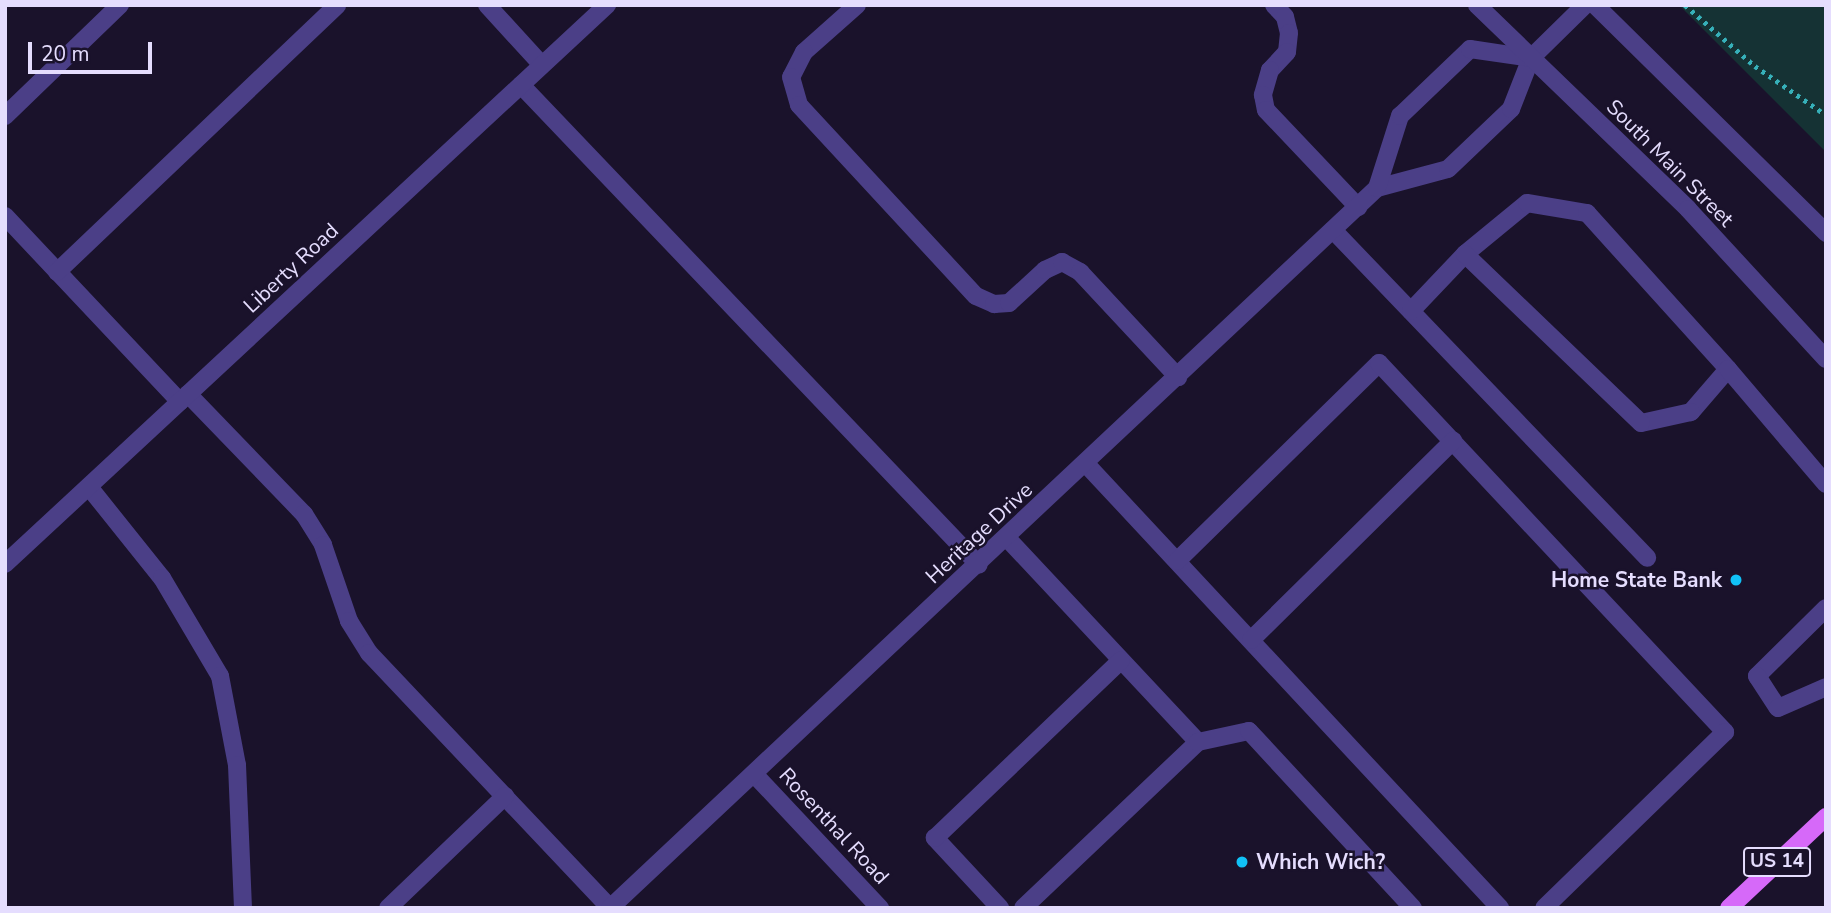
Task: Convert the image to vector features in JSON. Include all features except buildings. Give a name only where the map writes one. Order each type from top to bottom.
[{"type":"main road","name":"US 14","points":[[1729,908],[1826,817]]},
{"type":"street","points":[[5,116],[120,5]]},
{"type":"street","points":[[57,272],[337,5]]},
{"type":"street","points":[[487,5],[542,65]]},
{"type":"street","name":"Liberty Road","points":[[5,564],[607,5]]},
{"type":"street","points":[[857,5],[804,52],[791,77],[799,105],[976,296],[993,304],[1009,303],[1045,270],[1062,262],[1080,272],[1178,377]]},
{"type":"street","points":[[1274,5],[1285,17],[1289,33],[1287,52],[1270,70],[1266,83],[1266,110],[1358,207]]},
{"type":"street","name":"South Main Street","points":[[1477,5],[1688,209],[1826,359]]},
{"type":"street","points":[[1377,188],[1448,169],[1511,109],[1531,58],[1585,5]]},
{"type":"street","points":[[1595,5],[1826,233]]},
{"type":"street","name":"Heritage Drive","points":[[610,908],[755,775],[1358,207],[1377,188],[1400,116],[1470,49],[1531,58]]},
{"type":"street","points":[[521,85],[979,565]]},
{"type":"street","points":[[1411,311],[1465,254],[1527,203],[1587,213],[1728,369],[1826,484]]},
{"type":"street","points":[[5,216],[57,272],[304,514],[323,545],[349,621],[369,653],[610,908]]},
{"type":"street","points":[[1333,230],[1647,558]]},
{"type":"street","points":[[1465,254],[1642,423],[1691,412],[1728,369]]},
{"type":"street","points":[[1177,561],[1380,363],[1726,732],[1544,908]]},
{"type":"street","points":[[1251,640],[1453,441]]},
{"type":"street","points":[[1086,464],[1500,908]]},
{"type":"street","points":[[89,487],[162,578],[220,676],[237,765],[243,908]]},
{"type":"street","points":[[1007,538],[1198,742]]},
{"type":"street","points":[[1826,608],[1757,676],[1778,708],[1826,687]]},
{"type":"street","points":[[1000,908],[935,838],[1121,660]]},
{"type":"street","points":[[1023,908],[1198,742],[1249,731],[1413,908]]},
{"type":"street","name":"Rosenthal Road","points":[[755,775],[880,908]]},
{"type":"street","points":[[388,908],[505,796]]},
{"type":"path","points":[[1685,5],[1755,66],[1826,115]]},
{"type":"green space","points":[[1679,5],[1826,5],[1826,152]]},
{"type":"place","name":"Home State Bank","points":[[1736,580]]},
{"type":"place","name":"Which Wich?","points":[[1242,862]]}]
